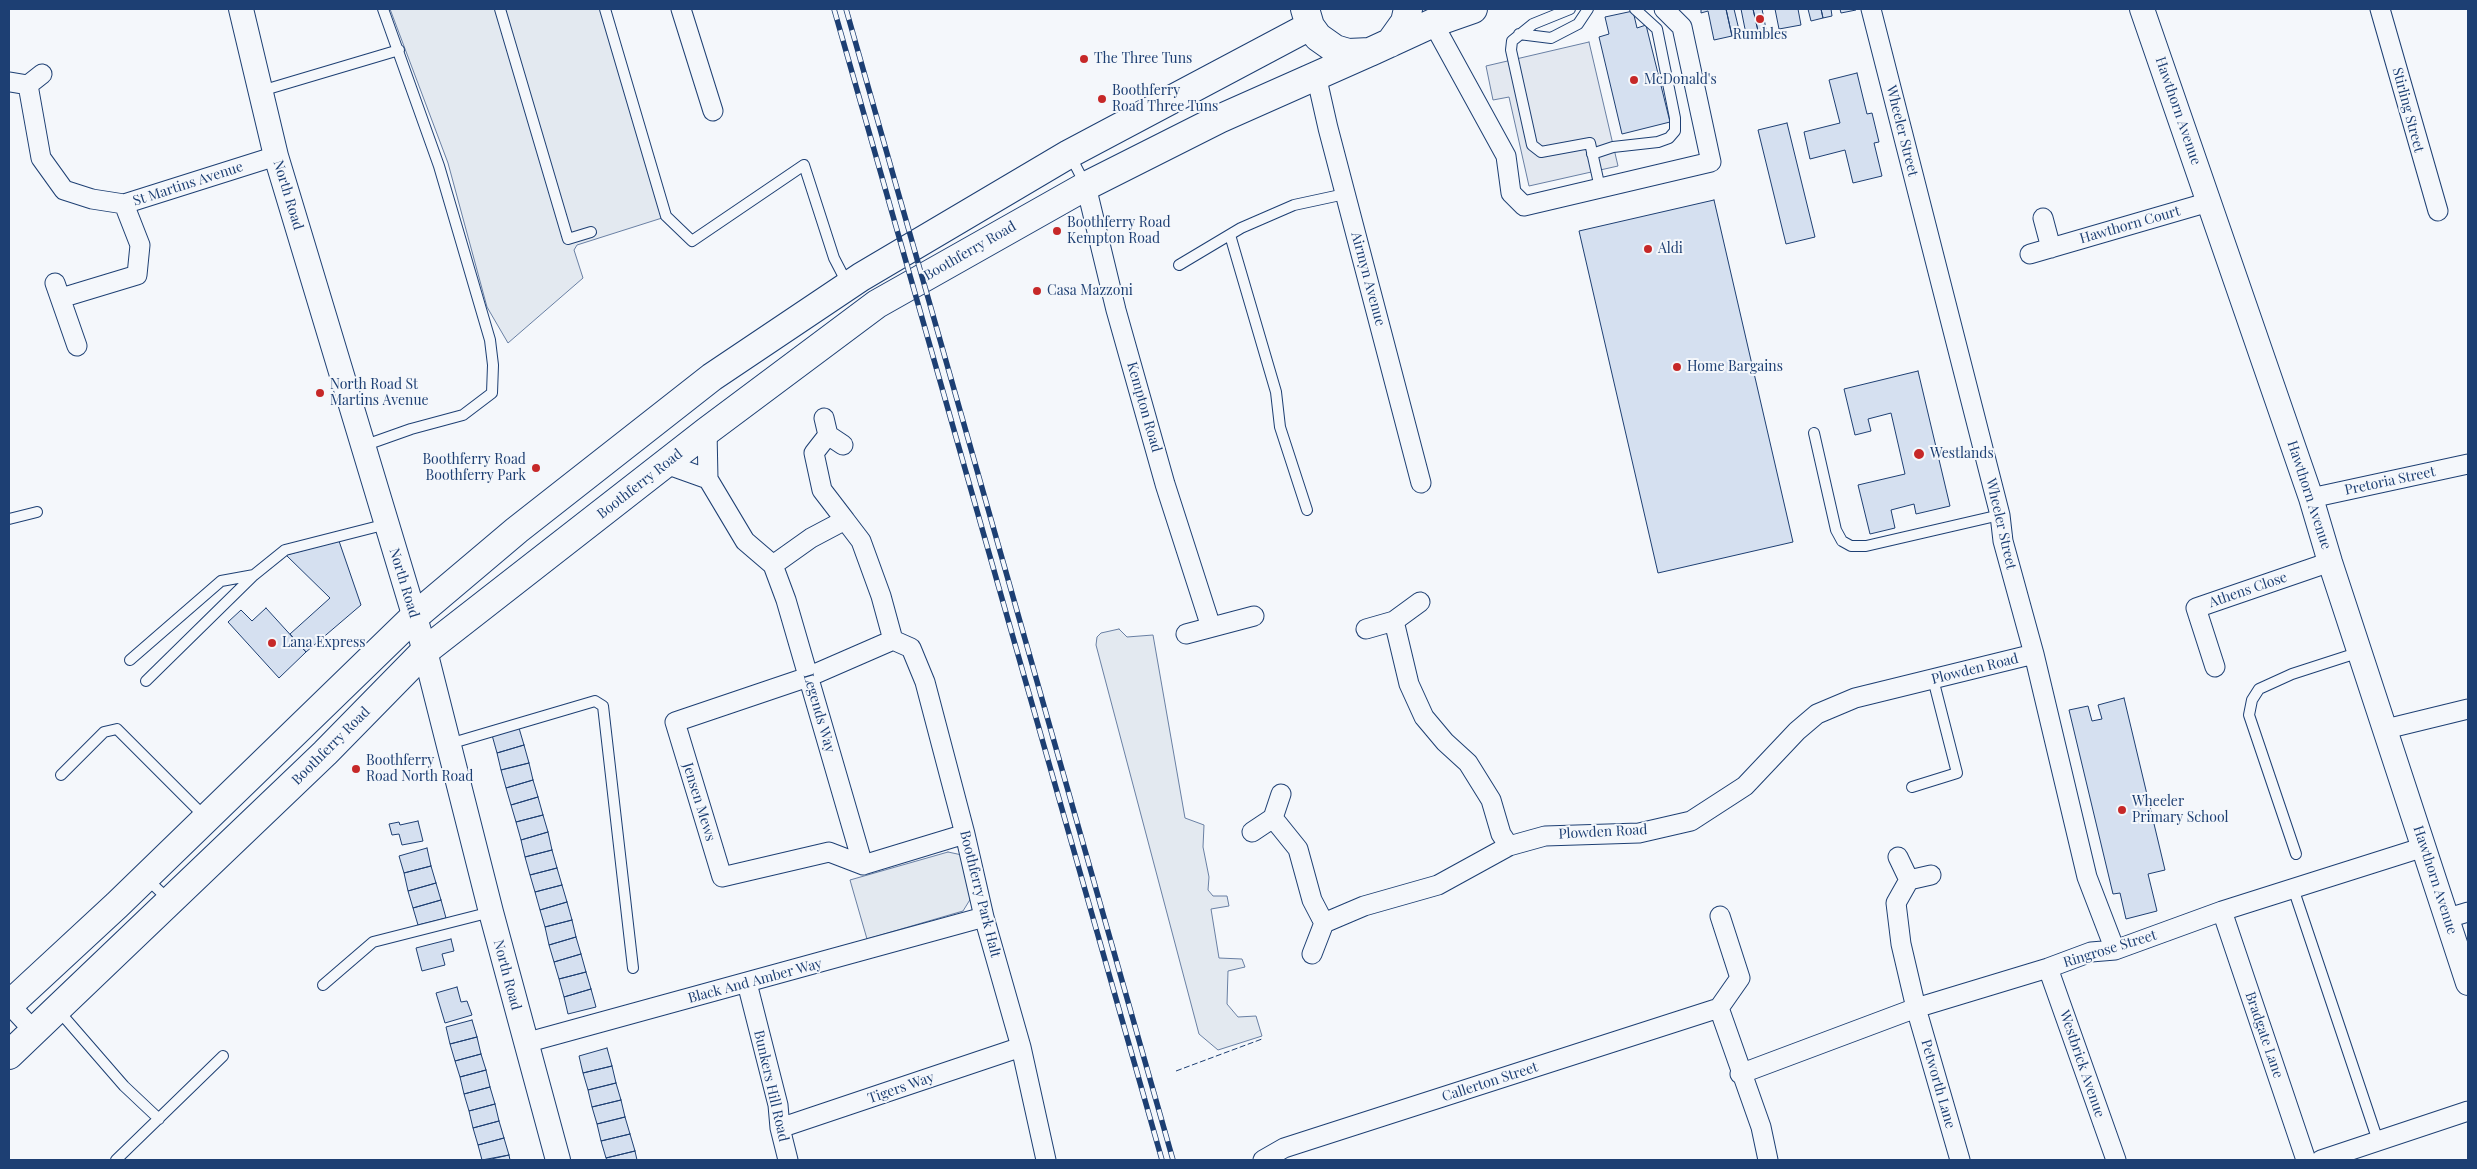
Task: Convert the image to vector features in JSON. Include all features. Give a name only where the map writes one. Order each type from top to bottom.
[{"type":"main road","points":[[9,1004],[145,877],[414,617],[517,530],[712,377],[849,286],[1069,154],[1216,78],[1308,17],[1318,37],[1335,49],[1348,53],[1380,47],[1405,22],[1408,9]]},
{"type":"main road","name":"Boothferry Road","points":[[9,1055],[325,753],[425,651],[707,431],[877,304],[1086,186],[1219,119],[1380,47],[1428,16],[1473,9]]},
{"type":"street","name":"North Road","points":[[241,9],[276,156],[425,651],[525,1044],[558,1160]]},
{"type":"street","points":[[681,9],[713,111]]},
{"type":"street","points":[[1428,16],[1506,156],[1512,193],[1524,206],[1711,162],[1682,27],[1664,9]]},
{"type":"street","name":"Wheeler Street","points":[[1871,9],[2000,515],[2003,541],[2034,654],[2087,877],[2115,950]]},
{"type":"street","name":"Hawthorn Avenue","points":[[2142,9],[2311,498],[2330,562],[2424,847],[2458,915],[2468,983]]},
{"type":"street","name":"Stirling Street","points":[[2380,9],[2438,211]]},
{"type":"street","name":"Airmyn Avenue","points":[[1316,75],[1421,483]]},
{"type":"street","name":"St Martins Avenue","points":[[26,80],[41,158],[64,190],[92,199],[124,204],[276,156]]},
{"type":"street","name":"Kempton Road","points":[[1086,186],[1116,310],[1165,484],[1211,627]]},
{"type":"street","name":"Hawthorn Court","points":[[2030,254],[2209,202]]},
{"type":"street","points":[[77,346],[58,290],[137,274],[140,246],[124,204]]},
{"type":"street","points":[[2043,218],[2051,248]]},
{"type":"street","name":"Legends Way","points":[[707,431],[708,478],[745,541],[773,565],[786,600],[863,865]]},
{"type":"street","points":[[808,677],[893,640],[881,596],[860,541],[822,490],[814,453],[832,432]]},
{"type":"street","points":[[666,464],[708,478]]},
{"type":"street","name":"Pretoria Street","points":[[2311,498],[2468,464]]},
{"type":"street","points":[[773,565],[811,538],[845,520]]},
{"type":"street","name":"Athens Close","points":[[2215,667],[2196,608],[2330,562]]},
{"type":"street","points":[[1366,628],[1394,621],[1420,602]]},
{"type":"street","points":[[1186,634],[1254,616]]},
{"type":"street","points":[[1394,621],[1409,684],[1424,717],[1445,742],[1468,763],[1491,800],[1501,834],[1509,846]]},
{"type":"street","name":"Boothferry Park Halt","points":[[893,640],[911,648],[924,682],[965,834],[984,917],[1021,1047],[1046,1160]]},
{"type":"street","name":"Plowden Road","points":[[1324,922],[1364,906],[1438,885],[1509,846],[1545,836],[1640,833],[1691,820],[1745,786],[1797,731],[1817,714],[1855,698],[2034,654]]},
{"type":"street","name":"Jensen Mews","points":[[808,677],[675,722],[722,877],[829,852],[863,865]]},
{"type":"street","points":[[2386,729],[2468,709]]},
{"type":"street","points":[[1252,832],[1272,818],[1281,794]]},
{"type":"street","points":[[1272,818],[1298,849],[1312,900],[1324,922],[1312,954]]},
{"type":"street","points":[[863,865],[965,834]]},
{"type":"street","name":"Ringrose Street","points":[[1740,1074],[1916,1008],[2048,968],[2091,952],[2115,950],[2222,911],[2424,847]]},
{"type":"street","points":[[1898,857],[1909,880],[1931,874]]},
{"type":"street","name":"Petworth Lane","points":[[1909,880],[1896,903],[1901,944],[1916,1008],[1960,1160]]},
{"type":"street","name":"Bradgate Lane","points":[[2222,911],[2306,1160]]},
{"type":"street","points":[[1720,916],[1740,978],[1719,1008],[1740,1074],[1761,1127],[1768,1160]]},
{"type":"street","name":"Black And Amber Way","points":[[525,1044],[984,917]]},
{"type":"street","name":"Westbrick Avenue","points":[[2048,968],[2116,1160]]},
{"type":"street","name":"Bunkers Hill Road","points":[[747,983],[778,1106],[780,1128],[788,1160]]},
{"type":"street","points":[[9,1004],[34,1031]]},
{"type":"street","name":"Callerton Street","points":[[1263,1160],[1284,1148],[1719,1008]]},
{"type":"street","name":"Tigers Way","points":[[780,1128],[1021,1047]]},
{"type":"street","points":[[2321,1160],[2356,1155],[2378,1141],[2468,1111]]},
{"type":"lane","points":[[363,446],[411,429],[463,415],[492,393],[493,365],[490,340],[439,166],[383,9]]},
{"type":"lane","points":[[500,9],[568,239],[591,232]]},
{"type":"lane","points":[[606,9],[666,216],[692,241],[804,165],[834,258],[849,286]]},
{"type":"lane","points":[[1570,9],[1533,24],[1512,41],[1511,50],[1532,144],[1541,152],[1658,142],[1669,138],[1675,131],[1675,118],[1657,29],[1636,9]]},
{"type":"lane","points":[[1519,34],[1551,38],[1578,24],[1588,9]]},
{"type":"lane","points":[[261,91],[399,50]]},
{"type":"lane","points":[[1591,149],[1600,188]]},
{"type":"lane","points":[[1069,154],[1086,186]]},
{"type":"lane","points":[[1179,265],[1230,235],[1294,206],[1346,194]]},
{"type":"lane","points":[[1230,235],[1276,392],[1280,427],[1307,510]]},
{"type":"lane","points":[[1814,433],[1836,530],[1842,541],[1851,546],[1866,546],[2000,515]]},
{"type":"lane","points":[[9,519],[37,512]]},
{"type":"lane","points":[[146,681],[254,575],[285,550],[387,524]]},
{"type":"lane","points":[[130,660],[221,581],[254,575]]},
{"type":"lane","points":[[2296,854],[2249,715],[2252,700],[2259,689],[2292,674],[2360,652]]},
{"type":"lane","points":[[1912,787],[1956,773],[1934,679]]},
{"type":"lane","points":[[448,744],[595,701],[602,706],[633,968]]},
{"type":"lane","points":[[61,775],[104,732],[117,729],[206,818]]},
{"type":"lane","points":[[145,877],[171,902]]},
{"type":"lane","points":[[2293,888],[2378,1141]]},
{"type":"lane","points":[[323,985],[373,942],[491,912]]},
{"type":"lane","points":[[57,1010],[124,1086],[159,1119]]},
{"type":"lane","points":[[116,1160],[223,1056]]},
{"type":"shaded area","points":[[390,9],[601,9],[662,218],[577,245],[574,250],[583,278],[508,343],[487,307],[448,163]]},
{"type":"shaded area","points":[[1589,42],[1618,166],[1529,186],[1509,97],[1493,100],[1486,66]]},
{"type":"shaded area","points":[[1119,629],[1127,637],[1153,635],[1185,818],[1204,825],[1203,847],[1209,877],[1208,890],[1213,896],[1227,896],[1229,906],[1211,909],[1219,958],[1242,959],[1245,967],[1228,971],[1227,1004],[1238,1017],[1256,1016],[1262,1036],[1218,1050],[1199,1034],[1096,645],[1097,637],[1101,633]]},
{"type":"shaded area","points":[[948,852],[962,855],[971,898],[963,911],[867,939],[850,880]]},
{"type":"building","points":[[1701,9],[1726,9],[1732,36],[1714,40],[1708,11],[1701,13]]},
{"type":"building","points":[[1726,9],[1734,9],[1740,34],[1732,36]]},
{"type":"building","points":[[1741,9],[1753,9],[1758,31],[1746,34]]},
{"type":"building","name":"Rumbles","points":[[1753,9],[1762,9],[1766,29],[1758,31]]},
{"type":"building","points":[[1775,9],[1798,9],[1801,25],[1779,29]]},
{"type":"building","points":[[1808,9],[1821,9],[1823,18],[1811,21]]},
{"type":"building","points":[[1821,9],[1831,9],[1832,16],[1823,18]]},
{"type":"building","points":[[1840,9],[1856,9],[1856,10],[1841,13]]},
{"type":"building","name":"McDonald's","points":[[1633,11],[1637,28],[1646,25],[1670,122],[1622,134],[1599,37],[1609,34],[1605,17]]},
{"type":"building","points":[[1857,73],[1867,114],[1872,113],[1879,142],[1874,143],[1882,176],[1853,183],[1845,150],[1810,159],[1804,132],[1840,123],[1829,80]]},
{"type":"building","points":[[1787,123],[1815,237],[1786,244],[1758,130]]},
{"type":"building","points":[[1714,200],[1793,542],[1658,573],[1579,231]]},
{"type":"building","name":"Westlands","points":[[1918,371],[1950,506],[1916,514],[1914,504],[1891,510],[1895,528],[1870,534],[1858,485],[1905,474],[1891,413],[1868,419],[1871,431],[1855,435],[1844,389]]},
{"type":"building","points":[[339,541],[361,605],[306,652],[290,634],[330,598],[286,555]]},
{"type":"building","name":"Lana Express","points":[[266,608],[306,652],[279,678],[228,622],[241,610],[252,621]]},
{"type":"building","name":"Wheeler Primary School","points":[[2124,698],[2165,870],[2148,874],[2157,911],[2126,919],[2120,893],[2113,894],[2069,710],[2088,706],[2092,721],[2102,719],[2098,705]]},
{"type":"building","points":[[519,728],[524,745],[497,753],[492,735]]},
{"type":"building","points":[[524,745],[529,763],[501,770],[497,753]]},
{"type":"building","points":[[529,763],[533,780],[506,788],[501,770]]},
{"type":"building","points":[[533,780],[538,797],[511,805],[506,788]]},
{"type":"building","points":[[538,797],[543,815],[516,822],[511,805]]},
{"type":"building","points":[[543,815],[548,832],[521,840],[516,822]]},
{"type":"building","points":[[418,821],[423,841],[402,845],[399,834],[392,835],[389,824],[399,822],[400,825]]},
{"type":"building","points":[[548,832],[552,850],[525,857],[521,840]]},
{"type":"building","points":[[427,848],[431,866],[404,873],[399,856]]},
{"type":"building","points":[[552,850],[557,868],[530,875],[525,857]]},
{"type":"building","points":[[431,866],[436,883],[408,891],[404,873]]},
{"type":"building","points":[[557,868],[562,885],[535,892],[530,875]]},
{"type":"building","points":[[436,883],[441,900],[413,908],[408,891]]},
{"type":"building","points":[[562,885],[567,902],[540,910],[535,892]]},
{"type":"building","points":[[441,900],[446,918],[418,925],[413,908]]},
{"type":"building","points":[[567,902],[572,920],[545,927],[540,910]]},
{"type":"building","points":[[572,920],[576,937],[549,945],[545,927]]},
{"type":"building","points":[[576,937],[581,954],[554,962],[549,945]]},
{"type":"building","points":[[451,939],[454,951],[442,954],[445,965],[422,971],[416,948]]},
{"type":"building","points":[[581,954],[586,972],[559,979],[554,962]]},
{"type":"building","points":[[586,972],[591,989],[564,997],[559,979]]},
{"type":"building","points":[[457,987],[461,1002],[467,1001],[472,1015],[445,1023],[436,993]]},
{"type":"building","points":[[591,989],[596,1007],[568,1014],[564,997]]},
{"type":"building","points":[[472,1020],[477,1037],[450,1044],[446,1027]]},
{"type":"building","points":[[477,1037],[481,1054],[455,1061],[450,1044]]},
{"type":"building","points":[[607,1048],[612,1066],[583,1073],[579,1056]]},
{"type":"building","points":[[481,1054],[486,1070],[460,1077],[455,1061]]},
{"type":"building","points":[[612,1066],[616,1083],[588,1090],[583,1073]]},
{"type":"building","points":[[486,1070],[490,1087],[464,1094],[460,1077]]},
{"type":"building","points":[[616,1083],[621,1100],[592,1107],[588,1090]]},
{"type":"building","points":[[490,1087],[495,1104],[469,1111],[464,1094]]},
{"type":"building","points":[[621,1100],[625,1117],[597,1124],[592,1107]]},
{"type":"building","points":[[495,1104],[499,1121],[473,1128],[469,1111]]},
{"type":"building","points":[[625,1117],[630,1134],[601,1141],[597,1124]]},
{"type":"building","points":[[499,1121],[504,1138],[478,1145],[473,1128]]},
{"type":"building","points":[[630,1134],[635,1151],[606,1158],[601,1141]]},
{"type":"building","points":[[504,1138],[509,1155],[482,1160],[478,1145]]},
{"type":"building","points":[[635,1151],[637,1160],[607,1160],[606,1158]]},
{"type":"building","points":[[509,1155],[510,1160],[487,1160]]},
{"type":"railway","points":[[834,9],[1162,1160]]},
{"type":"railway","points":[[846,9],[1173,1160]]},
{"type":"fence","points":[[1176,1071],[1262,1039]]},
{"type":"place","name":"Rumbles","points":[[1760,19]]},
{"type":"place","name":"The Three Tuns","points":[[1084,59]]},
{"type":"place","name":"McDonald's","points":[[1634,80]]},
{"type":"place","name":"Boothferry Road Three Tuns","points":[[1102,99]]},
{"type":"place","name":"Boothferry Road Kempton Road","points":[[1057,231]]},
{"type":"place","name":"Aldi","points":[[1648,249]]},
{"type":"place","name":"Casa Mazzoni","points":[[1037,291]]},
{"type":"place","name":"Home Bargains","points":[[1677,367]]},
{"type":"place","name":"North Road St Martins Avenue","points":[[320,393]]},
{"type":"place","name":"Westlands","points":[[1919,454]]},
{"type":"place","name":"Boothferry Road Boothferry Park","points":[[536,468]]},
{"type":"place","name":"Lana Express","points":[[272,643]]},
{"type":"place","name":"Boothferry Road North Road","points":[[356,769]]},
{"type":"place","name":"Wheeler Primary School","points":[[2122,810]]}]
